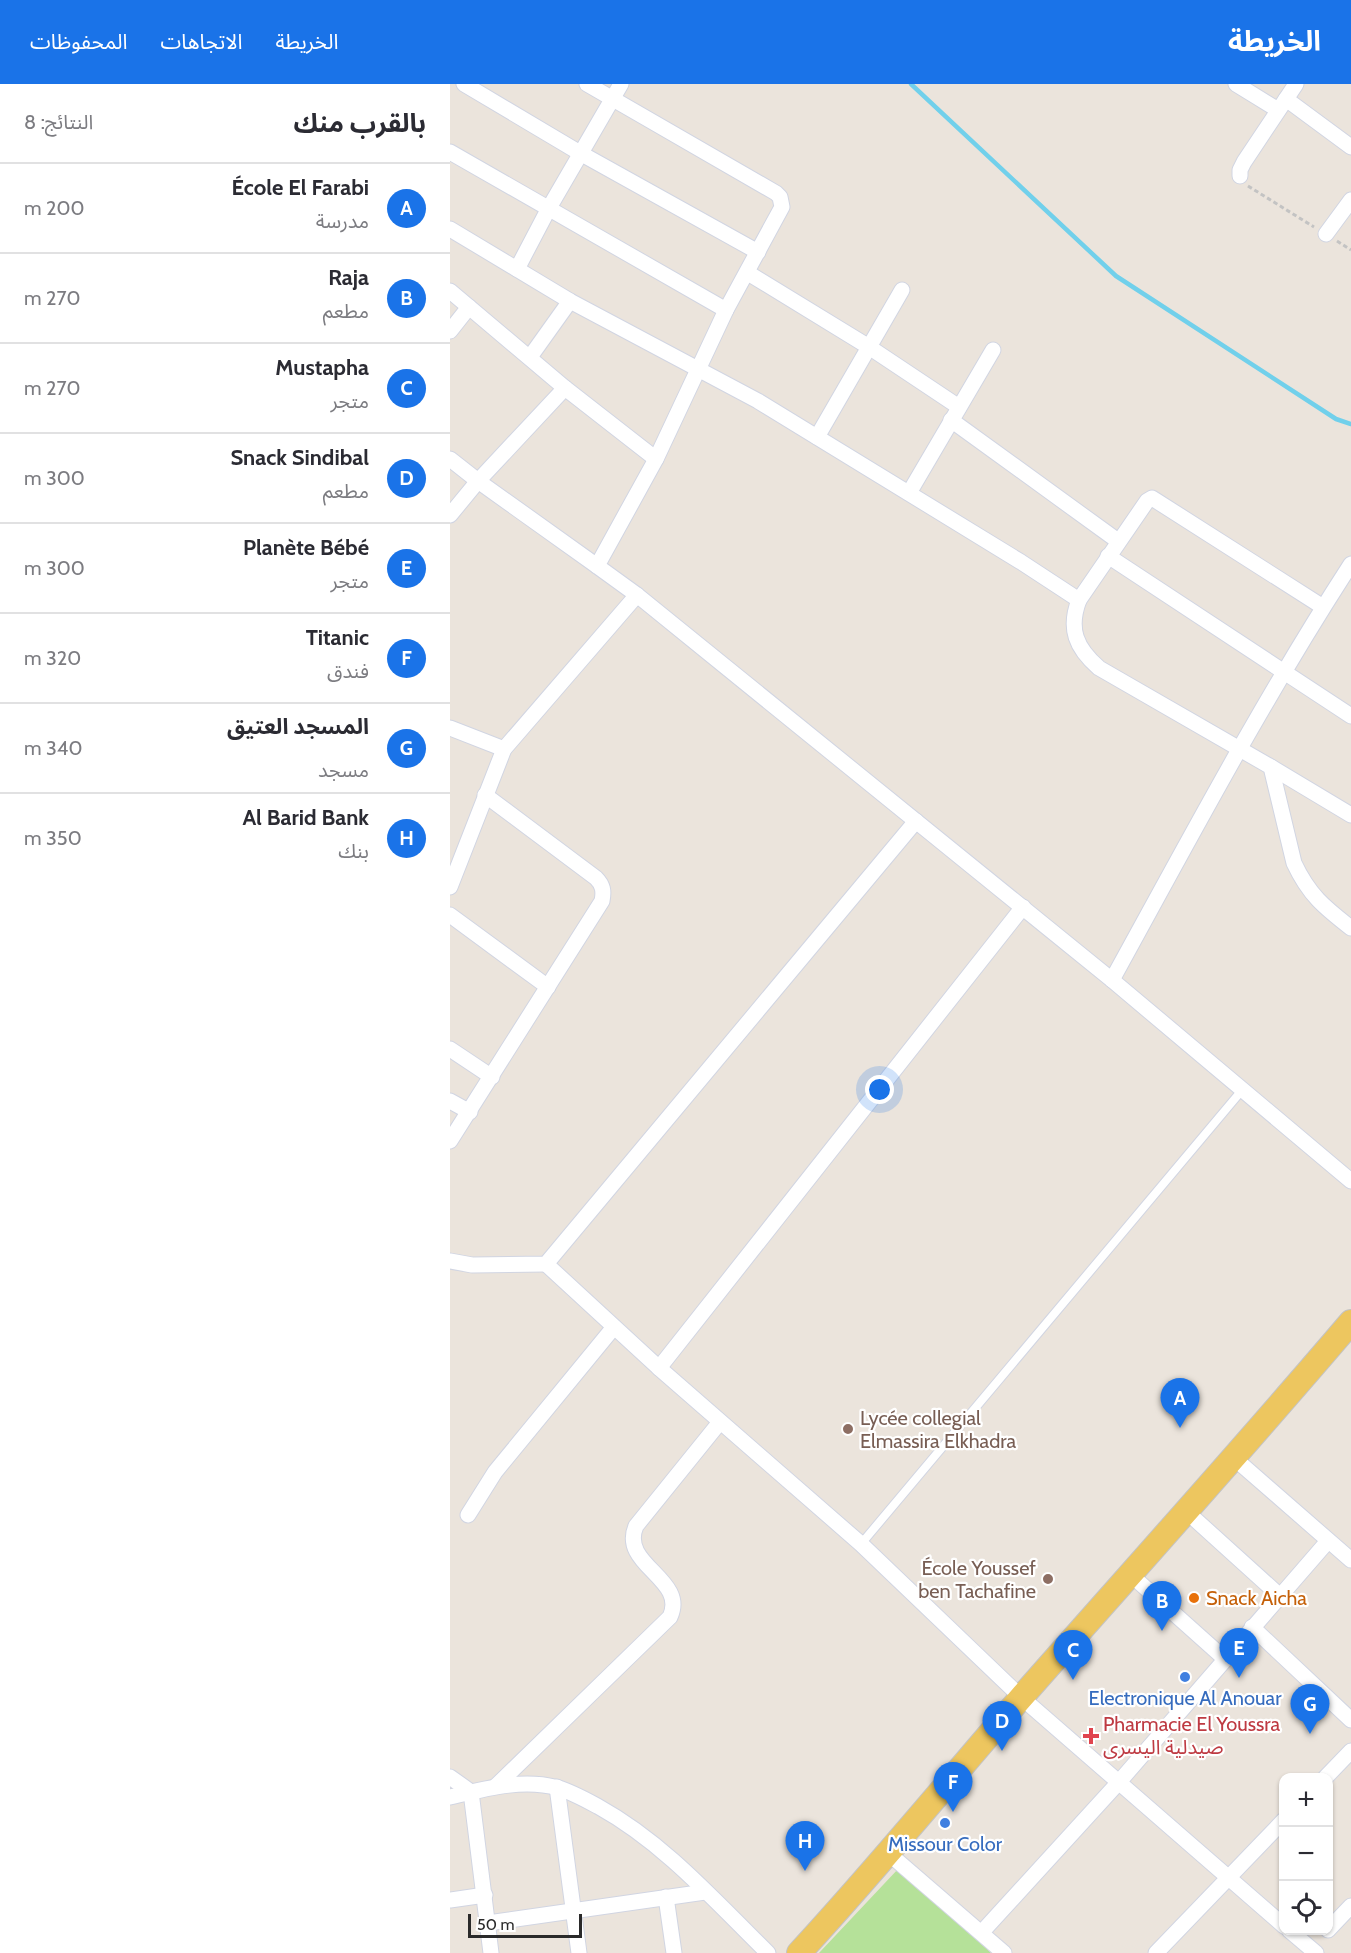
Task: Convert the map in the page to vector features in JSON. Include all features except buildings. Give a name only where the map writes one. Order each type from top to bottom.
[{"type":"main road","points":[[799,1953],[854,1893],[887,1852],[1351,1322]]},
{"type":"street","points":[[464,84],[580,153],[758,252]]},
{"type":"street","points":[[587,84],[776,193],[782,201],[781,211],[726,310],[656,459],[597,566]]},
{"type":"street","points":[[517,269],[549,208],[621,84]]},
{"type":"street","points":[[1236,84],[1282,104],[1351,147]]},
{"type":"street","points":[[1240,176],[1244,162],[1296,84]]},
{"type":"street","points":[[450,152],[726,310]]},
{"type":"street","points":[[1326,234],[1351,200]]},
{"type":"street","points":[[450,229],[570,301],[758,401],[1079,600]]},
{"type":"street","points":[[748,273],[869,347],[959,407]]},
{"type":"street","points":[[817,437],[902,290]]},
{"type":"street","points":[[450,291],[565,388],[656,459]]},
{"type":"street","points":[[530,357],[570,301]]},
{"type":"street","points":[[450,331],[469,307]]},
{"type":"street","points":[[909,493],[993,350]]},
{"type":"street","points":[[450,515],[477,481],[565,388]]},
{"type":"street","points":[[951,420],[1118,541]]},
{"type":"street","points":[[450,459],[477,481],[637,595],[1112,980],[1351,1181]]},
{"type":"street","points":[[1323,607],[1154,499],[1147,501],[1079,600],[1074,613],[1074,626],[1082,651],[1099,668],[1241,748],[1351,815]]},
{"type":"street","points":[[1108,556],[1351,716]]},
{"type":"street","points":[[1112,980],[1241,748],[1323,607],[1351,564]]},
{"type":"street","points":[[450,887],[504,749],[637,595]]},
{"type":"street","points":[[450,728],[504,749]]},
{"type":"street","points":[[1270,767],[1294,863],[1299,874],[1307,888],[1321,904],[1351,928]]},
{"type":"street","points":[[450,1141],[602,901],[603,888],[596,878],[485,795]]},
{"type":"street","points":[[546,1264],[916,821]]},
{"type":"street","points":[[659,1368],[1023,908]]},
{"type":"street","points":[[450,915],[548,987]]},
{"type":"street","points":[[450,1049],[492,1077]]},
{"type":"street","points":[[450,1101],[470,1112]]},
{"type":"street","points":[[450,1261],[472,1265],[546,1264],[659,1368],[861,1544],[1022,1698],[1279,1922]]},
{"type":"street","points":[[468,1515],[495,1472],[614,1327]]},
{"type":"street","points":[[496,1786],[670,1617],[675,1608],[673,1598],[636,1551],[632,1534],[720,1422]]},
{"type":"street","points":[[1234,1458],[1351,1560]]},
{"type":"street","points":[[1187,1512],[1280,1596]]},
{"type":"street","points":[[982,1932],[1119,1782],[1328,1541]]},
{"type":"street","points":[[1131,1575],[1225,1659]]},
{"type":"street","points":[[1252,1628],[1351,1720]]},
{"type":"street","points":[[1330,1773],[1351,1751]]},
{"type":"street","points":[[450,1777],[471,1792],[491,1953]]},
{"type":"street","points":[[450,1797],[496,1786],[524,1784],[557,1787],[585,1799],[635,1829],[660,1849],[768,1953]]},
{"type":"street","points":[[557,1787],[579,1953]]},
{"type":"street","points":[[1156,1953],[1279,1825]]},
{"type":"street","points":[[887,1852],[1004,1953]]},
{"type":"street","points":[[488,1923],[705,1892]]},
{"type":"street","points":[[450,1900],[485,1895]]},
{"type":"street","points":[[666,1897],[674,1953]]},
{"type":"street","points":[[1333,1925],[1351,1906]]},
{"type":"street","points":[[1294,1935],[1311,1952],[1324,1935]]},
{"type":"lane","points":[[861,1544],[1243,1089]]},
{"type":"path","points":[[1240,176],[1248,186],[1351,250]]},
{"type":"green space","points":[[899,1868],[991,1953],[819,1953]]},
{"type":"waterway","points":[[911,84],[1116,276],[1336,419],[1351,424]]},
{"type":"place","name":"École El Farabi","points":[[1180,1428]]},
{"type":"place","name":"Lycée collegial Elmassira Elkhadra","points":[[848,1429]]},
{"type":"place","name":"École Youssef ben Tachafine","points":[[1048,1579]]},
{"type":"place","name":"Snack Aicha","points":[[1194,1598]]},
{"type":"place","name":"Raja","points":[[1162,1631]]},
{"type":"place","name":"Electronique Al Anouar","points":[[1185,1677]]},
{"type":"place","name":"Planète Bébé","points":[[1239,1678]]},
{"type":"place","name":"Mustapha","points":[[1073,1680]]},
{"type":"place","name":"المسجد العتيق","points":[[1310,1734]]},
{"type":"place","name":"Pharmacie El Youssra صيدلية اليسرى","points":[[1091,1736]]},
{"type":"place","name":"Snack Sindibal","points":[[1002,1751]]},
{"type":"place","name":"Titanic","points":[[953,1812]]},
{"type":"place","name":"Missour Color","points":[[945,1823]]},
{"type":"place","name":"Al Barid Bank","points":[[805,1871]]}]
